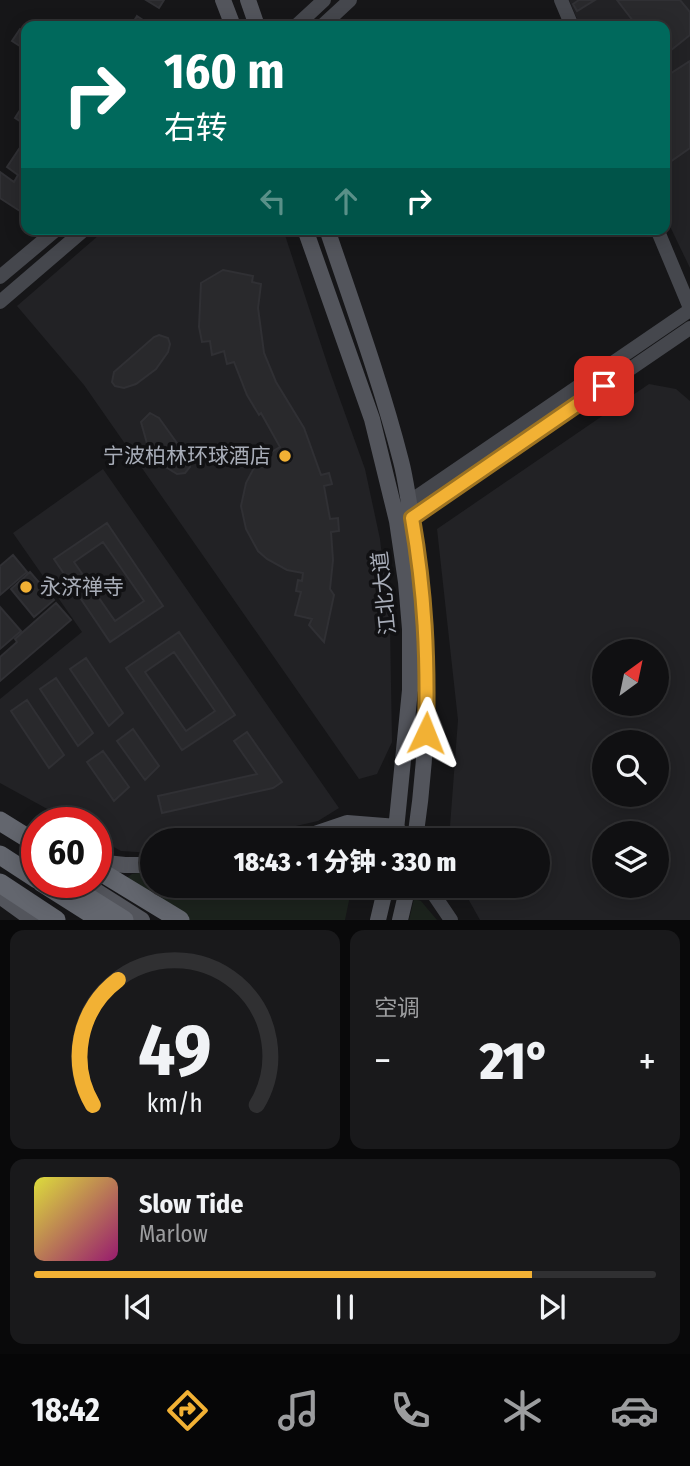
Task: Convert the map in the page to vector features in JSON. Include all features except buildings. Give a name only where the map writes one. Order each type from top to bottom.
[{"type":"highway","points":[[0,810],[21,822]]},
{"type":"highway","points":[[0,821],[21,834]]},
{"type":"highway","points":[[0,841],[21,854]]},
{"type":"highway","points":[[0,855],[21,869]]},
{"type":"highway","points":[[112,879],[180,920]]},
{"type":"highway","points":[[0,883],[56,920]]},
{"type":"highway","points":[[112,892],[155,920]]},
{"type":"highway","points":[[66,898],[101,920]]},
{"type":"highway","points":[[90,898],[124,920]]},
{"type":"main road","points":[[223,0],[231,21]]},
{"type":"main road","points":[[248,0],[255,21]]},
{"type":"main road","name":"江北大道","points":[[307,235],[406,514],[426,617],[428,670],[417,828]]},
{"type":"main road","name":"江北大道","points":[[329,235],[369,351],[402,464],[406,514],[410,690],[397,828]]},
{"type":"main road","points":[[332,828],[347,823],[369,828]]},
{"type":"main road","points":[[0,831],[21,844]]},
{"type":"main road","points":[[112,863],[140,864]]},
{"type":"main road","points":[[0,865],[85,920]]},
{"type":"main road","points":[[0,896],[33,920]]},
{"type":"main road","points":[[107,898],[142,920]]},
{"type":"main road","points":[[378,920],[383,898]]},
{"type":"main road","points":[[400,920],[405,898]]},
{"type":"street","points":[[301,21],[324,0]]},
{"type":"street","points":[[327,21],[350,0]]},
{"type":"street","points":[[561,0],[570,21]]},
{"type":"street","points":[[0,277],[50,235]]},
{"type":"street","points":[[0,302],[78,235]]},
{"type":"street","points":[[406,514],[690,309],[659,235]]},
{"type":"street","points":[[406,514],[690,328]]},
{"type":"street","points":[[437,898],[451,920]]},
{"type":"shaded area","points":[[569,0],[690,0],[690,268],[670,226],[670,21],[578,21]]},
{"type":"shaded area","points":[[99,235],[285,235],[365,469],[380,539],[390,625],[392,742],[377,774],[359,779],[84,385],[17,306]]},
{"type":"shaded area","points":[[649,384],[676,389],[690,401],[690,920],[480,920],[468,898],[550,898],[550,828],[450,828],[458,720],[437,529]]},
{"type":"shaded area","points":[[103,469],[339,808],[318,821],[287,828],[140,828],[140,852],[121,851],[112,846],[112,807],[44,807],[0,783],[0,699],[82,632],[13,533]]},
{"type":"shaded area","points":[[140,873],[140,892],[125,879]]},
{"type":"shaded area","points":[[148,898],[350,898],[345,920],[174,920]]},
{"type":"shaded area","points":[[414,899],[421,901],[437,920],[409,920]]},
{"type":"place","name":"宁波柏林环球酒店","points":[[285,456]]},
{"type":"place","name":"永济禅寺","points":[[26,587]]},
{"type":"route","points":[[426,733],[426,617],[412,518],[604,386]]}]
